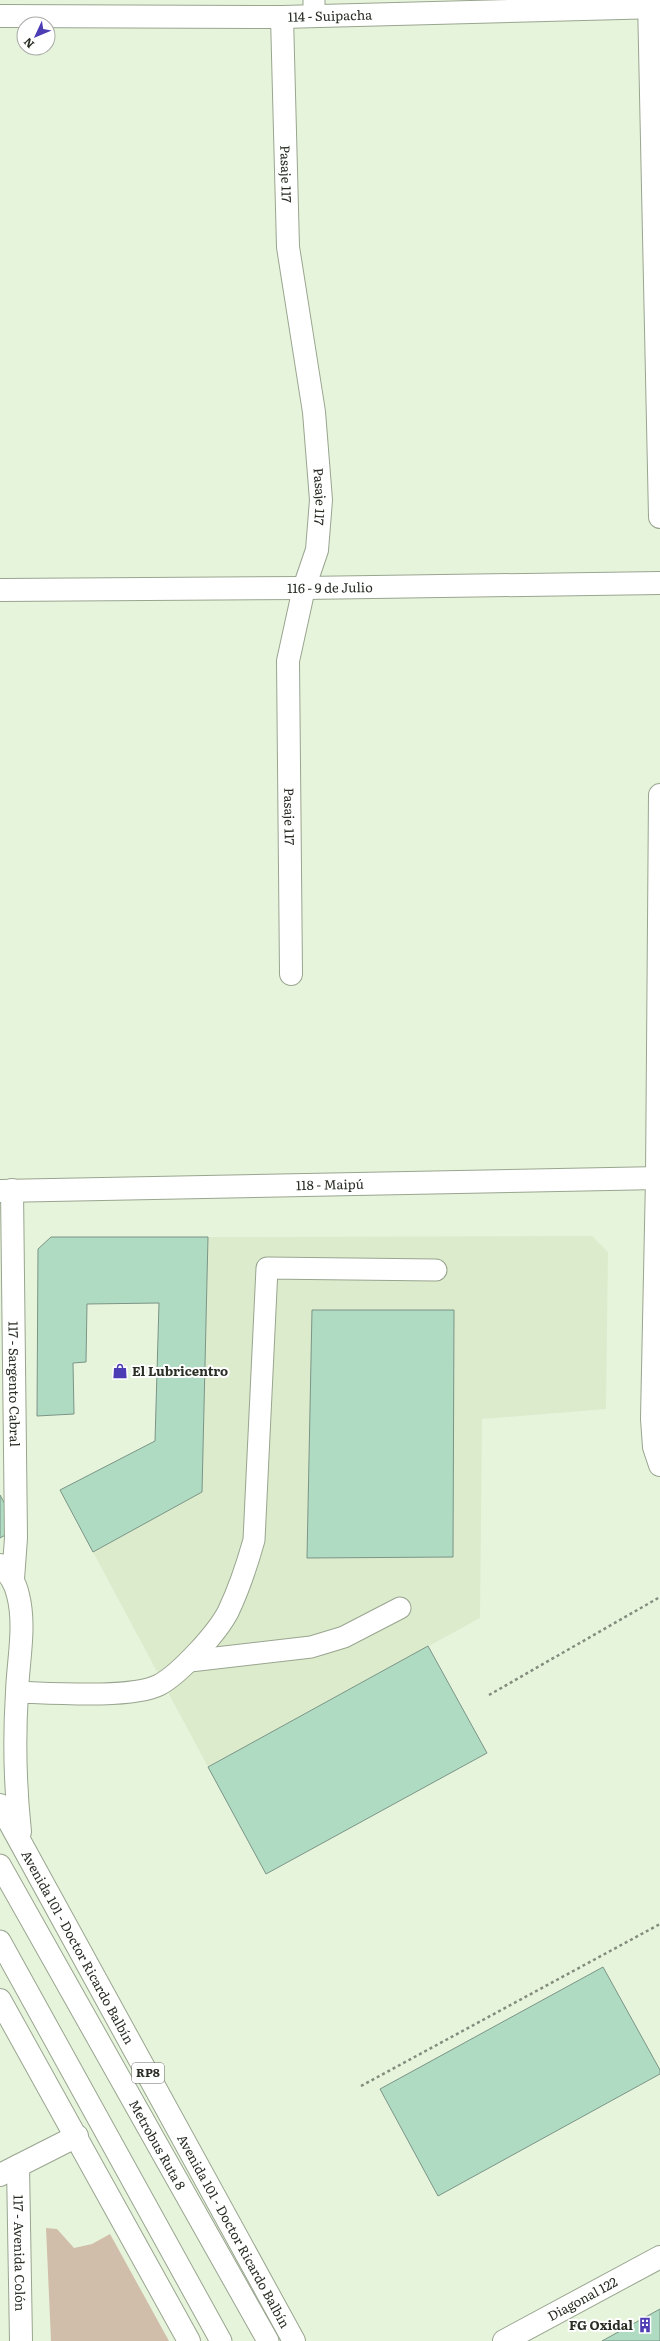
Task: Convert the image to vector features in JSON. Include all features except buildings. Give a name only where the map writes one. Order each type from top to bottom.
[{"type":"street","name":"114 - Suipacha","points":[[0,16],[282,17],[314,8],[653,5]]},
{"type":"street","points":[[653,5],[660,517]]},
{"type":"street","name":"Pasaje 117","points":[[282,17],[288,247],[314,412],[321,500],[317,550],[304,588],[288,661],[291,974]]},
{"type":"street","name":"116 - 9 de Julio","points":[[0,590],[304,588],[660,583]]},
{"type":"street","points":[[660,795],[659,1178],[652,1419],[654,1447],[660,1465]]},
{"type":"street","name":"118 - Maipú","points":[[6,1190],[659,1178]]},
{"type":"street","name":"117 - Sargento Cabral","points":[[6,1190],[16,1538],[7,1572]]},
{"type":"street","points":[[7,1572],[19,1596],[22,1621],[17,1692],[15,1788],[21,1841]]},
{"type":"street","name":"Avenida 101 - Doctor Ricardo Balbín","points":[[0,1805],[294,2341]]},
{"type":"street","points":[[0,2000],[77,2136],[189,2341]]},
{"type":"street","points":[[9,2170],[77,2136]]},
{"type":"street","name":"117 - Avenida Colón","points":[[9,2170],[21,2341]]},
{"type":"street","name":"Diagonal 122","points":[[504,2341],[660,2257]]},
{"type":"lane","points":[[17,1692],[108,1693],[135,1690],[159,1685],[190,1662],[227,1614],[242,1580],[254,1540],[267,1268],[436,1270]]},
{"type":"lane","points":[[190,1662],[311,1647],[344,1637],[400,1608]]},
{"type":"lane","name":"Metrobus Ruta 8","points":[[0,1865],[268,2341]]},
{"type":"lane","points":[[0,1941],[221,2341]]},
{"type":"path","points":[[489,1695],[660,1597]]},
{"type":"path","points":[[361,2086],[660,1924]]},
{"type":"shaded area","points":[[592,1236],[608,1252],[606,1409],[482,1419],[480,1618],[208,1767],[93,1552],[202,1492],[208,1237]]},
{"type":"shaded area","points":[[46,2228],[57,2229],[74,2248],[92,2244],[110,2234],[169,2341],[51,2341]]},
{"type":"place","name":"El Lubricentro","points":[[120,1371]]},
{"type":"place","name":"FG Oxidal","points":[[645,2325]]}]
